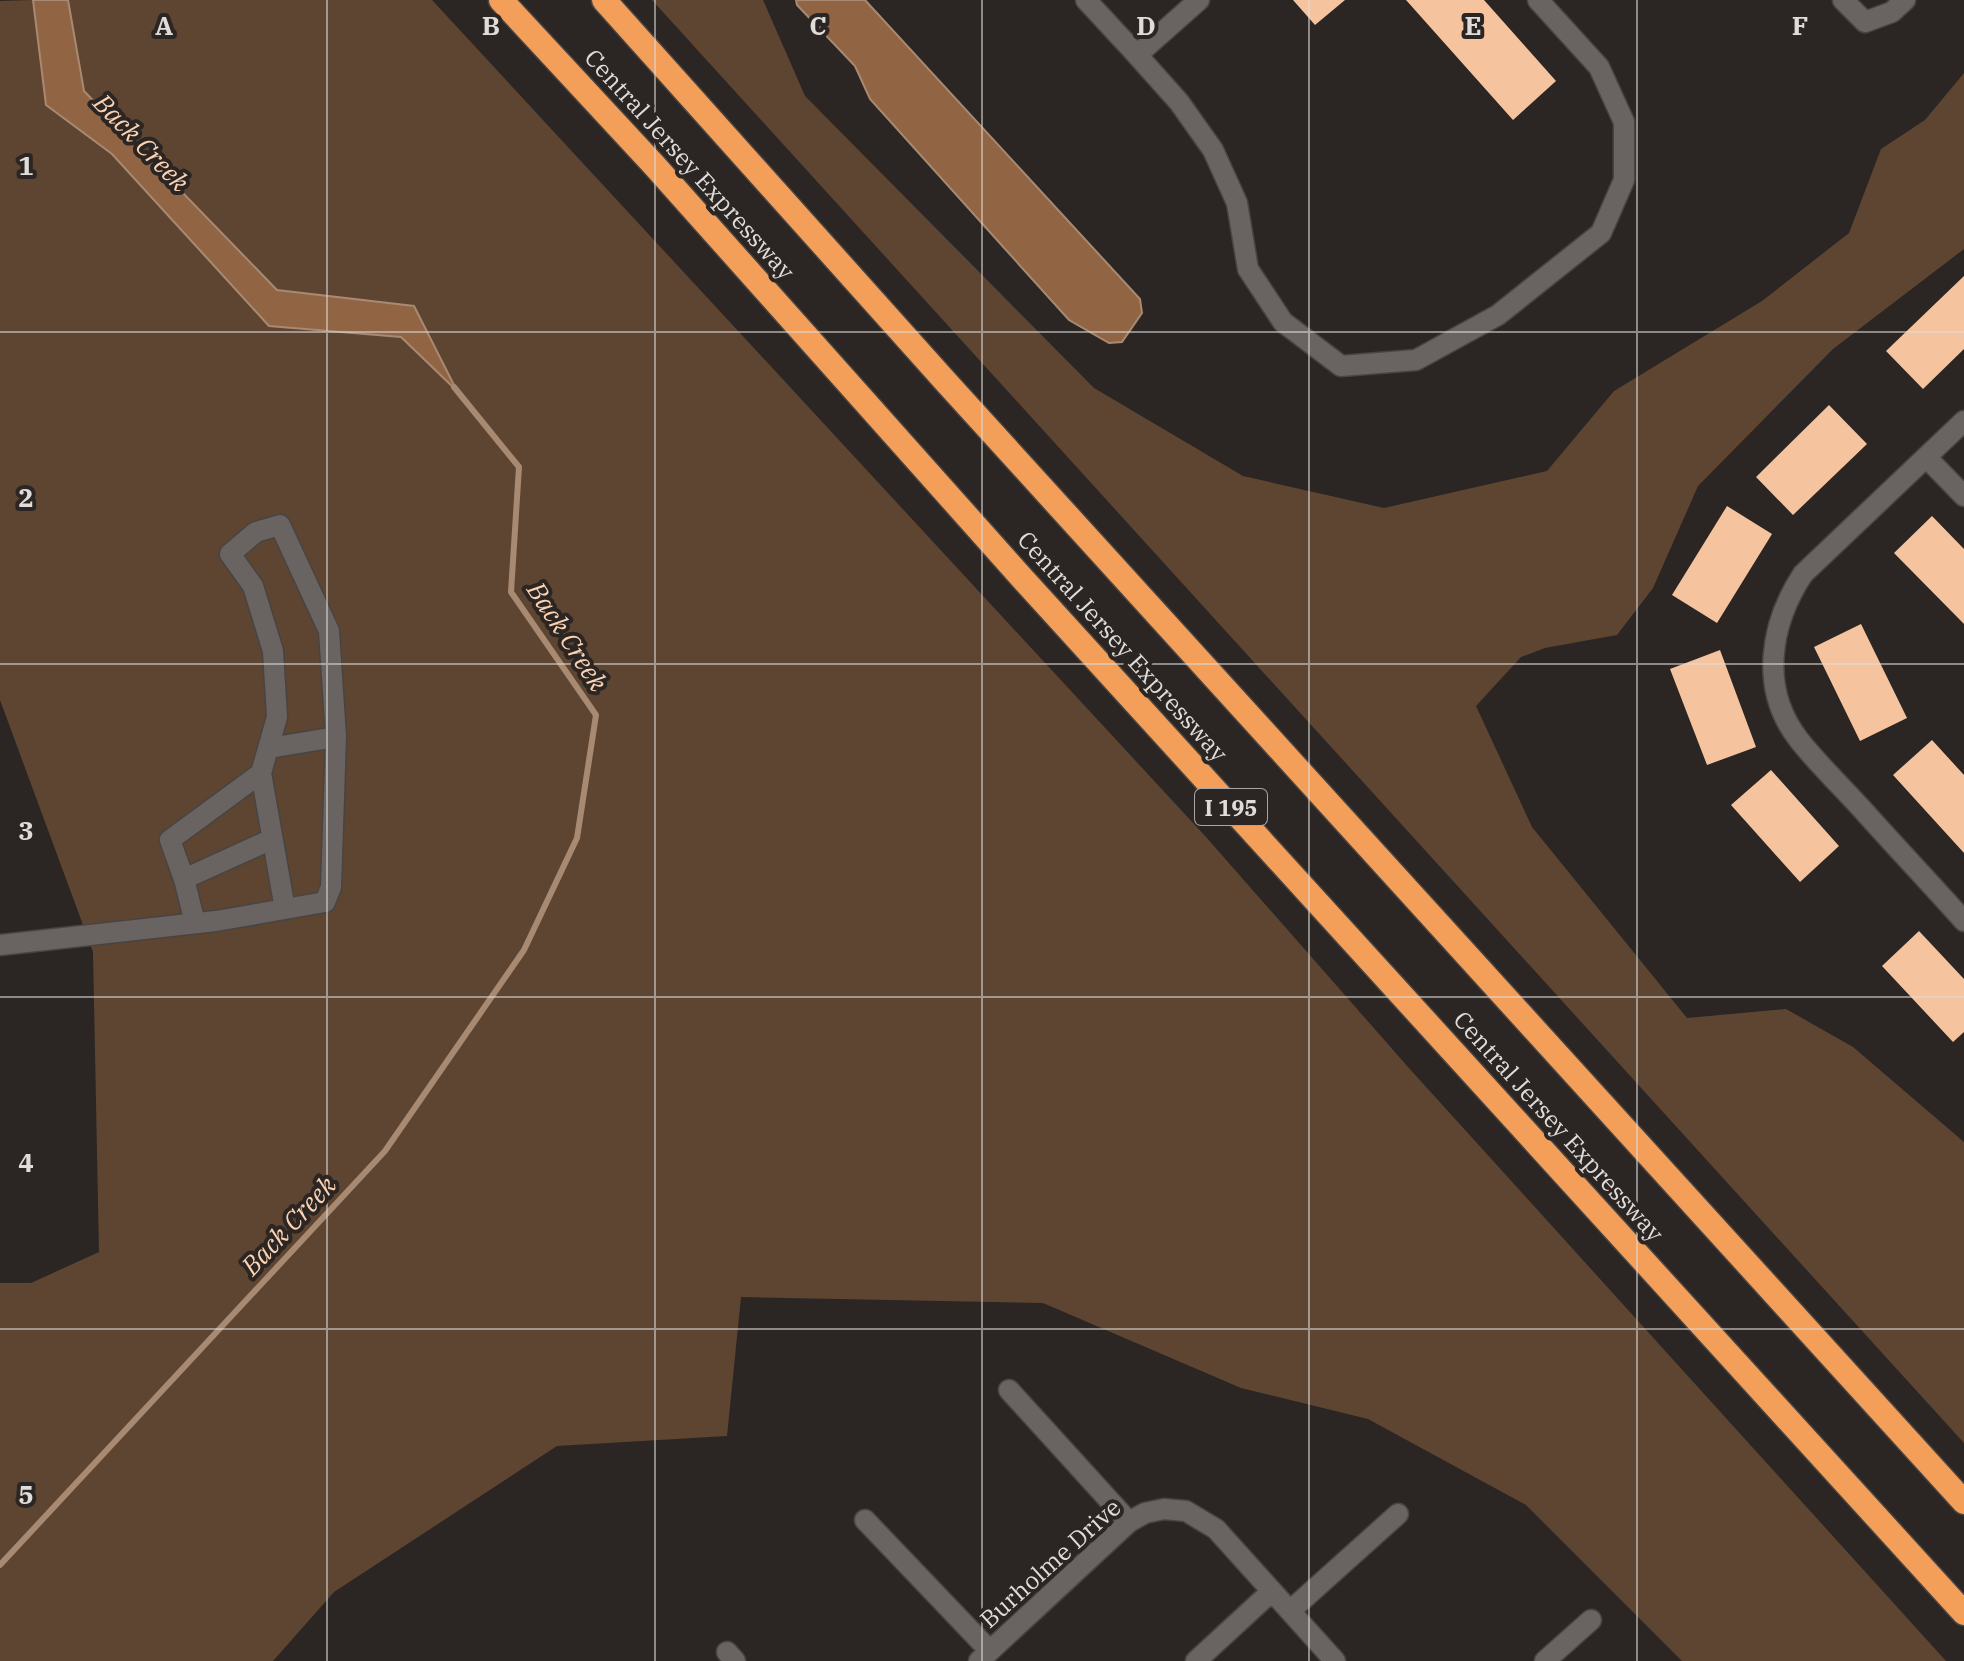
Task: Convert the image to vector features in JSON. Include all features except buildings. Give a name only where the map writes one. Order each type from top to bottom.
[{"type":"highway","name":"Central Jersey Expressway","points":[[501,0],[654,165],[1033,589],[1964,1613]]},
{"type":"highway","name":"Central Jersey Expressway","points":[[604,0],[946,382],[1964,1502]]},
{"type":"street","points":[[1086,0],[1179,102],[1213,150],[1237,203],[1248,269],[1283,322],[1341,366],[1416,360],[1498,315],[1601,233],[1624,180],[1624,122],[1599,67],[1538,0]]},
{"type":"street","points":[[1137,55],[1199,0]]},
{"type":"street","points":[[1843,0],[1865,22],[1892,12],[1905,0]]},
{"type":"street","points":[[1964,421],[1803,574],[1779,618],[1773,671],[1777,694],[1797,738],[1964,921]]},
{"type":"street","points":[[1926,457],[1964,496]]},
{"type":"street","points":[[0,945],[195,923],[285,909],[325,902],[331,887],[336,737],[329,631],[280,525],[256,532],[230,554],[253,586],[273,651],[277,717],[261,773],[285,909]]},
{"type":"street","points":[[269,748],[336,737]]},
{"type":"street","points":[[195,923],[170,840],[261,773]]},
{"type":"street","points":[[184,879],[272,839]]},
{"type":"street","points":[[1009,1390],[1129,1522]]},
{"type":"street","name":"Burholme Drive","points":[[985,1656],[1129,1522],[1145,1513],[1164,1509],[1186,1511],[1216,1529],[1335,1661]]},
{"type":"street","points":[[1290,1611],[1398,1514]]},
{"type":"street","points":[[865,1520],[985,1656]]},
{"type":"street","points":[[1196,1661],[1272,1591]]},
{"type":"street","points":[[1545,1661],[1591,1620]]},
{"type":"shaded area","points":[[33,0],[46,105],[112,154],[269,326],[401,337],[455,389],[413,306],[277,291],[84,91],[68,0],[432,0],[1206,837],[1408,1067],[1946,1661],[1682,1661],[1526,1505],[1368,1419],[1241,1388],[1043,1303],[741,1297],[727,1436],[557,1446],[334,1592],[273,1661],[0,1661],[0,1283],[31,1283],[99,1252],[93,952],[0,700],[0,1]]},
{"type":"shaded area","points":[[33,0],[68,0],[84,91],[277,290],[414,306],[457,391],[401,337],[269,326],[112,154],[46,105]]},
{"type":"shaded area","points":[[652,0],[763,0],[805,96],[1094,388],[1243,476],[1384,508],[1547,471],[1614,391],[1762,301],[1849,233],[1881,149],[1925,120],[1964,73],[1964,249],[1833,349],[1698,486],[1653,588],[1617,635],[1545,648],[1521,657],[1476,706],[1532,827],[1687,1018],[1786,1009],[1853,1047],[1964,1142],[1964,1443]]},
{"type":"shaded area","points":[[796,0],[865,0],[1140,299],[1142,313],[1122,342],[1109,343],[1069,320],[870,99],[855,66],[797,5]]},
{"type":"waterway","name":"Back Creek","points":[[0,1565],[385,1151],[524,950],[577,838],[596,715],[511,592],[519,467],[454,387]]}]
